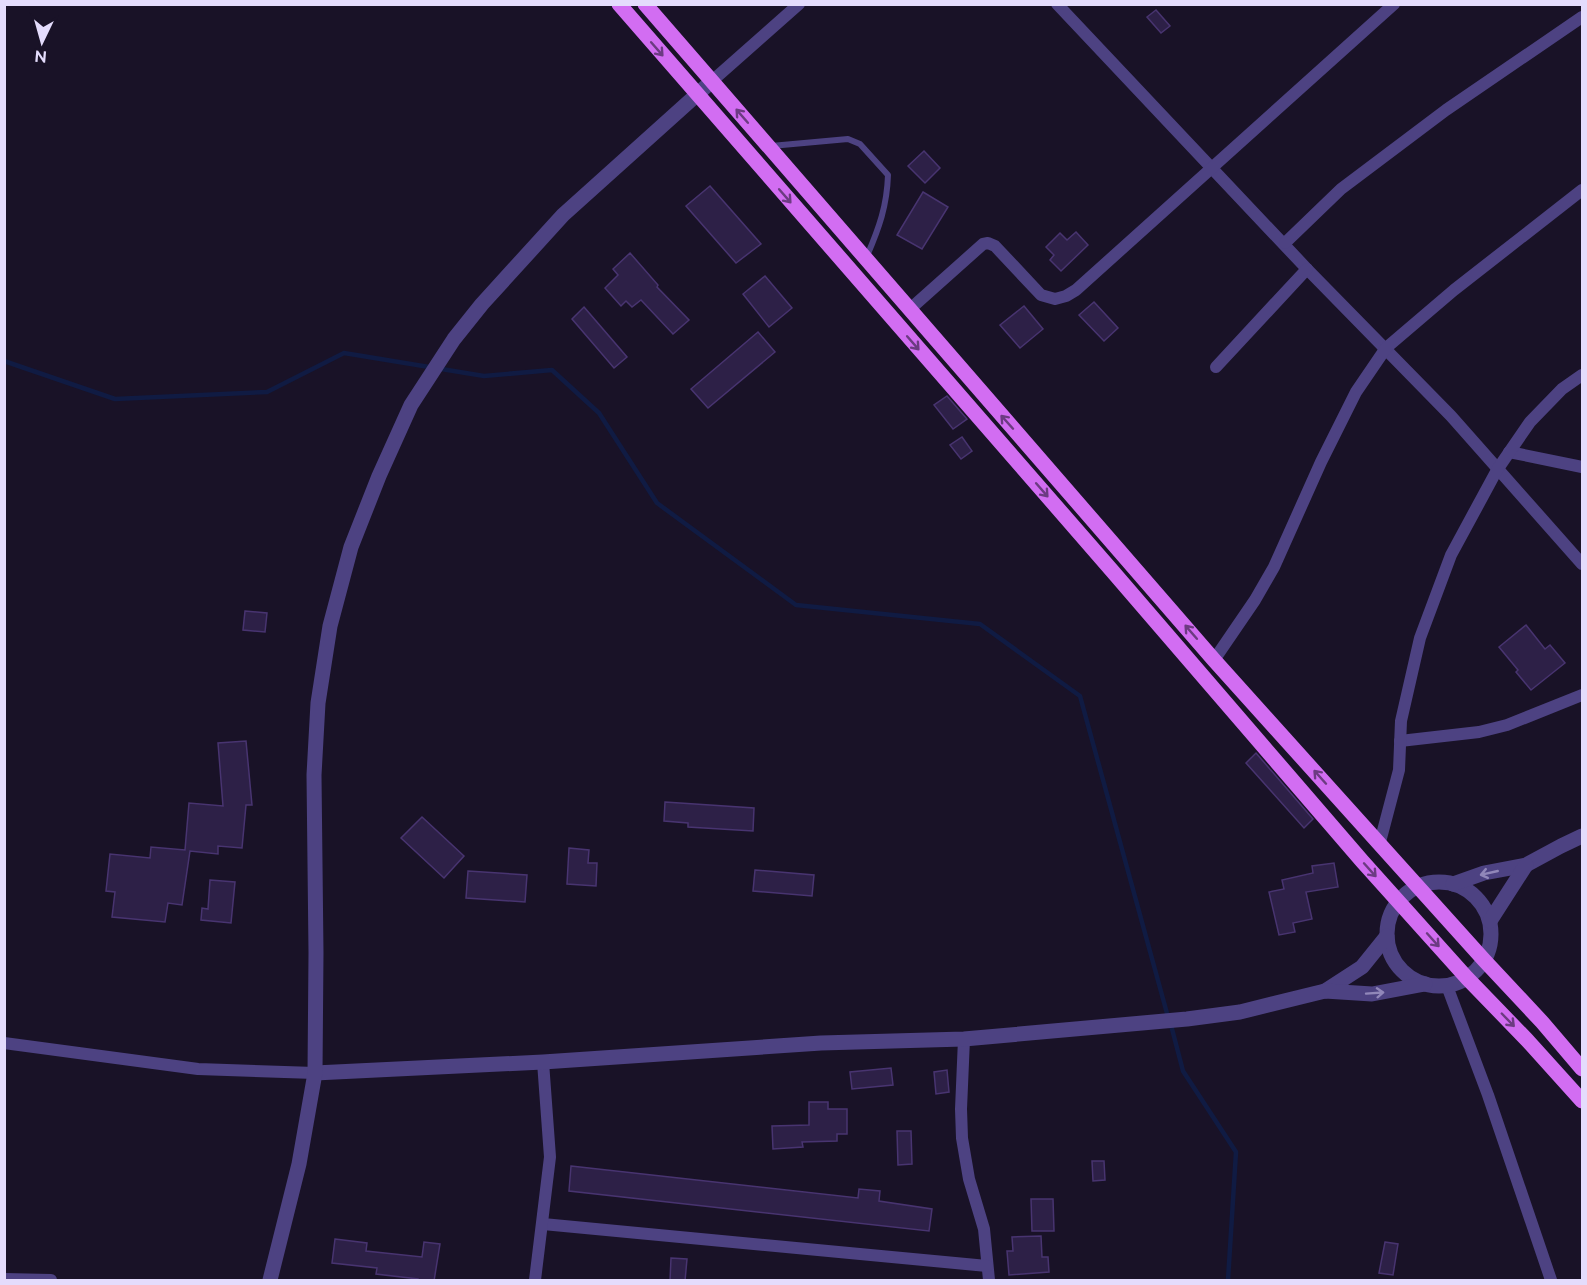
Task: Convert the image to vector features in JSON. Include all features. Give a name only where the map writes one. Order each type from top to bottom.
[{"type":"main road","points":[[619,4],[1399,901],[1467,978],[1582,1101]]},
{"type":"main road","points":[[645,4],[1215,660],[1582,1069]]},
{"type":"street","points":[[270,1281],[299,1164],[315,1073],[314,775],[318,703],[333,615],[351,547],[379,476],[411,405],[454,339],[482,304],[562,215],[799,4]]},
{"type":"street","points":[[1057,4],[1212,169],[1451,416],[1582,564]]},
{"type":"street","points":[[909,310],[982,244],[988,243],[994,246],[1041,295],[1055,299],[1076,290],[1394,4]]},
{"type":"street","points":[[1285,243],[1341,189],[1446,111],[1582,17]]},
{"type":"street","points":[[1215,660],[1274,567],[1321,462],[1356,392],[1386,348],[1454,290],[1582,190]]},
{"type":"street","points":[[1216,367],[1307,268]]},
{"type":"street","points":[[1380,842],[1399,770],[1401,721],[1420,638],[1451,555],[1497,470],[1530,422],[1562,389],[1582,375]]},
{"type":"street","points":[[1509,452],[1582,467]]},
{"type":"street","points":[[1400,741],[1479,732],[1507,725],[1582,695]]},
{"type":"street","points":[[1453,884],[1484,873],[1526,865],[1582,836]]},
{"type":"street","points":[[1490,921],[1526,865]]},
{"type":"street","points":[[1431,882],[1453,884],[1472,894],[1486,911],[1490,921],[1491,943],[1484,960],[1467,978],[1447,986],[1415,981],[1398,967],[1388,947],[1390,915],[1399,901],[1419,886],[1431,882]]},
{"type":"street","points":[[1325,991],[1362,967],[1387,936]]},
{"type":"street","points":[[4,1043],[198,1069],[315,1073],[543,1062],[821,1043],[964,1039],[1208,1016],[1240,1012],[1325,991],[1372,994],[1425,984]]},
{"type":"street","points":[[1447,986],[1488,1095],[1551,1281]]},
{"type":"street","points":[[964,1039],[962,1138],[969,1179],[984,1229],[988,1281]]},
{"type":"street","points":[[535,1281],[550,1157],[543,1062]]},
{"type":"street","points":[[543,1224],[987,1266]]},
{"type":"street","points":[[4,1279],[51,1281]]},
{"type":"lane","points":[[768,146],[848,139],[860,144],[888,175],[888,198],[866,260]]},
{"type":"building","points":[[1156,10],[1170,26],[1161,33],[1147,17]]},
{"type":"building","points":[[924,151],[940,168],[925,183],[908,166]]},
{"type":"building","points":[[710,186],[761,244],[736,263],[686,206]]},
{"type":"building","points":[[923,192],[948,207],[922,249],[897,235]]},
{"type":"building","points":[[1076,232],[1088,245],[1061,271],[1050,260],[1054,255],[1046,247],[1060,233],[1067,240]]},
{"type":"building","points":[[630,253],[658,285],[657,287],[689,320],[673,334],[641,300],[632,307],[626,301],[621,306],[605,288],[618,275],[613,269]]},
{"type":"building","points":[[765,276],[792,308],[769,327],[743,294]]},
{"type":"building","points":[[1094,302],[1118,328],[1104,341],[1079,315]]},
{"type":"building","points":[[1024,306],[1043,329],[1020,348],[1000,325]]},
{"type":"building","points":[[584,307],[627,357],[614,368],[572,319]]},
{"type":"building","points":[[758,332],[775,352],[708,408],[691,389]]},
{"type":"building","points":[[947,396],[967,419],[953,429],[934,405]]},
{"type":"building","points":[[962,437],[972,451],[961,459],[950,445]]},
{"type":"building","points":[[245,611],[267,613],[265,632],[243,630]]},
{"type":"building","points":[[1526,625],[1545,649],[1550,645],[1565,663],[1531,690],[1499,647]]},
{"type":"building","points":[[246,741],[252,805],[246,805],[242,848],[218,846],[218,854],[190,851],[182,905],[168,903],[165,922],[112,917],[115,892],[106,891],[110,854],[150,858],[151,847],[185,850],[189,803],[223,806],[218,743]]},
{"type":"building","points":[[1256,753],[1313,819],[1304,828],[1246,763]]},
{"type":"building","points":[[665,802],[754,808],[753,831],[688,827],[688,823],[664,821]]},
{"type":"building","points":[[422,817],[464,856],[444,878],[401,838]]},
{"type":"building","points":[[569,848],[589,850],[588,863],[597,863],[596,886],[567,884]]},
{"type":"building","points":[[1334,863],[1338,887],[1306,892],[1312,919],[1293,923],[1295,932],[1279,935],[1269,892],[1284,889],[1282,880],[1313,873],[1312,866]]},
{"type":"building","points":[[755,870],[814,875],[812,896],[753,891]]},
{"type":"building","points":[[468,871],[527,875],[525,902],[466,898]]},
{"type":"building","points":[[210,880],[235,882],[231,923],[201,920],[202,908],[208,909]]},
{"type":"building","points":[[891,1068],[893,1085],[852,1089],[850,1072]]},
{"type":"building","points":[[947,1070],[949,1092],[936,1094],[934,1072]]},
{"type":"building","points":[[809,1102],[828,1102],[828,1109],[847,1109],[847,1134],[837,1134],[837,1141],[802,1142],[803,1147],[773,1149],[772,1126],[809,1125]]},
{"type":"building","points":[[897,1131],[911,1131],[912,1164],[898,1165]]},
{"type":"building","points":[[1092,1161],[1104,1161],[1105,1180],[1093,1181]]},
{"type":"building","points":[[571,1166],[858,1198],[859,1189],[880,1191],[879,1201],[932,1209],[929,1231],[569,1191]]},
{"type":"building","points":[[1031,1199],[1053,1199],[1054,1231],[1032,1231]]},
{"type":"building","points":[[1041,1236],[1042,1257],[1048,1257],[1049,1272],[1009,1275],[1007,1251],[1013,1251],[1012,1237]]},
{"type":"building","points":[[335,1239],[367,1243],[366,1251],[422,1257],[424,1242],[440,1244],[434,1281],[418,1281],[418,1279],[376,1274],[377,1268],[332,1263]]},
{"type":"building","points":[[1385,1242],[1398,1244],[1393,1275],[1379,1273]]},
{"type":"building","points":[[671,1258],[687,1259],[685,1281],[670,1281]]},
{"type":"waterway","points":[[4,361],[115,399],[267,392],[344,353],[484,376],[552,370],[599,413],[657,503],[796,605],[980,624],[1080,696],[1168,1017]]},
{"type":"waterway","points":[[1171,1025],[1183,1071],[1236,1152],[1228,1280]]}]
